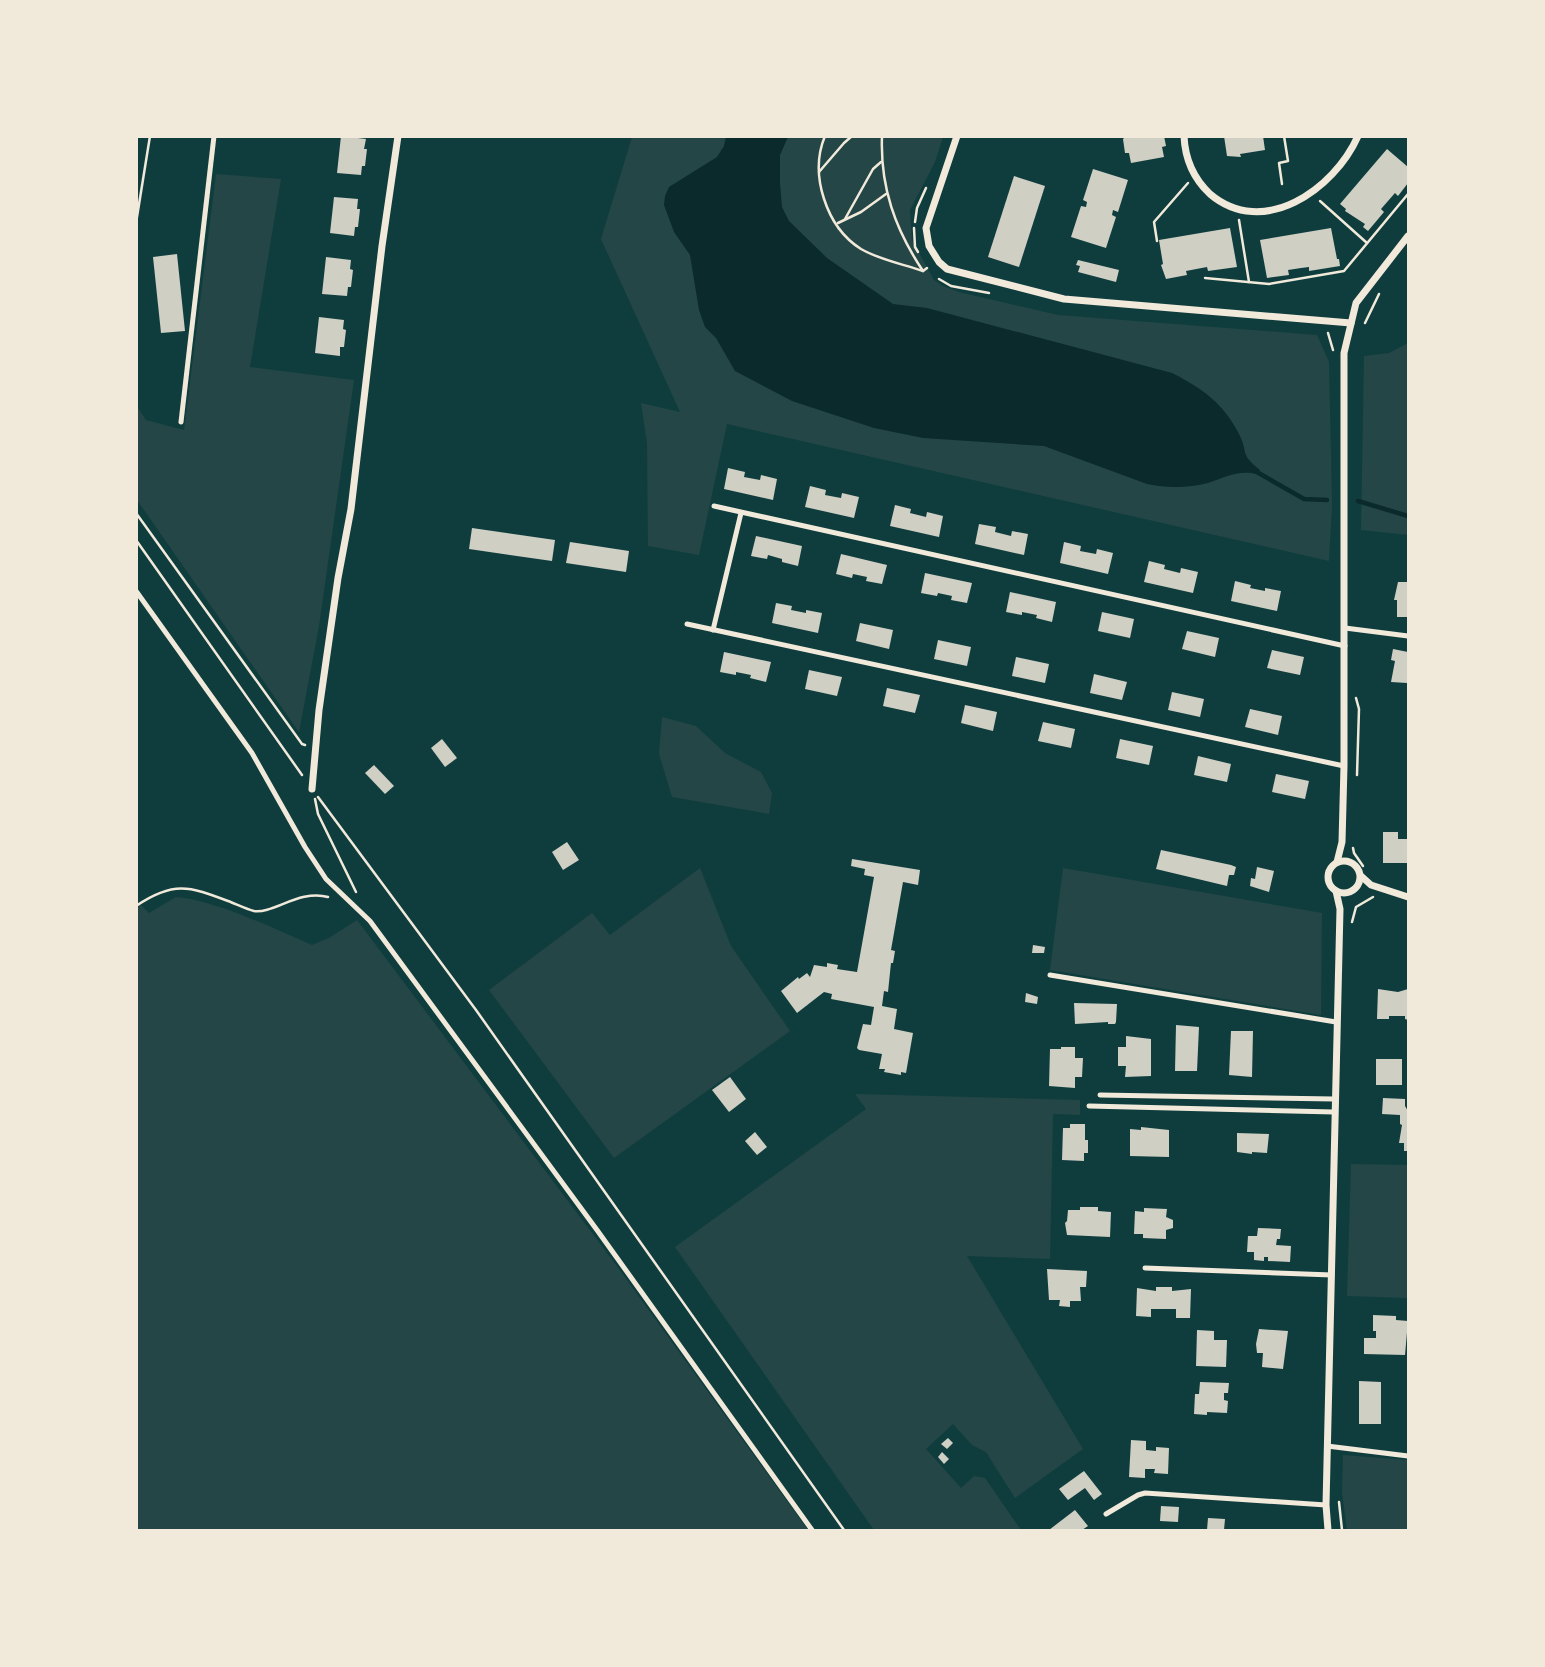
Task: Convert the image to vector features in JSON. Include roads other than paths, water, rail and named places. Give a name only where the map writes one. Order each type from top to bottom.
[{"type":"street","points":[[312,789],[338,578],[351,509],[382,246],[398,136]]},
{"type":"street","points":[[957,136],[926,229],[929,246],[947,269],[1064,299],[1350,323]]},
{"type":"street","points":[[1184,136],[1185,151],[1192,171],[1203,188],[1220,203],[1242,212],[1255,213],[1269,212],[1292,204],[1315,190],[1340,166],[1358,136]]},
{"type":"street","points":[[1328,1531],[1327,1446],[1340,909],[1336,891],[1328,879],[1329,869],[1336,862],[1342,842],[1345,646],[1344,353],[1356,303],[1409,236]]},
{"type":"street","points":[[1342,842],[1349,861],[1364,874],[1371,885]]},
{"type":"street","points":[[1336,862],[1349,861]]},
{"type":"street","points":[[1340,909],[1348,893],[1358,886],[1364,874]]},
{"type":"street","points":[[1358,886],[1371,885],[1409,897]]},
{"type":"street","points":[[1336,891],[1348,893]]},
{"type":"lane","points":[[181,422],[214,136]]},
{"type":"lane","points":[[714,506],[1345,646]]},
{"type":"lane","points":[[713,630],[741,513]]},
{"type":"lane","points":[[136,591],[252,753],[326,879],[370,921],[812,1531]]},
{"type":"lane","points":[[687,624],[1344,766]]},
{"type":"lane","points":[[1345,628],[1409,636]]},
{"type":"lane","points":[[1050,975],[1336,1022]]},
{"type":"lane","points":[[1100,1095],[1334,1099]]},
{"type":"lane","points":[[1089,1106],[1334,1112]]},
{"type":"lane","points":[[1145,1268],[1332,1275]]},
{"type":"lane","points":[[1327,1446],[1409,1456]]},
{"type":"lane","points":[[1106,1514],[1145,1493],[1326,1505]]},
{"type":"waterway","points":[[1255,471],[1304,499],[1327,500]]},
{"type":"waterway","points":[[1358,501],[1408,516]]}]
